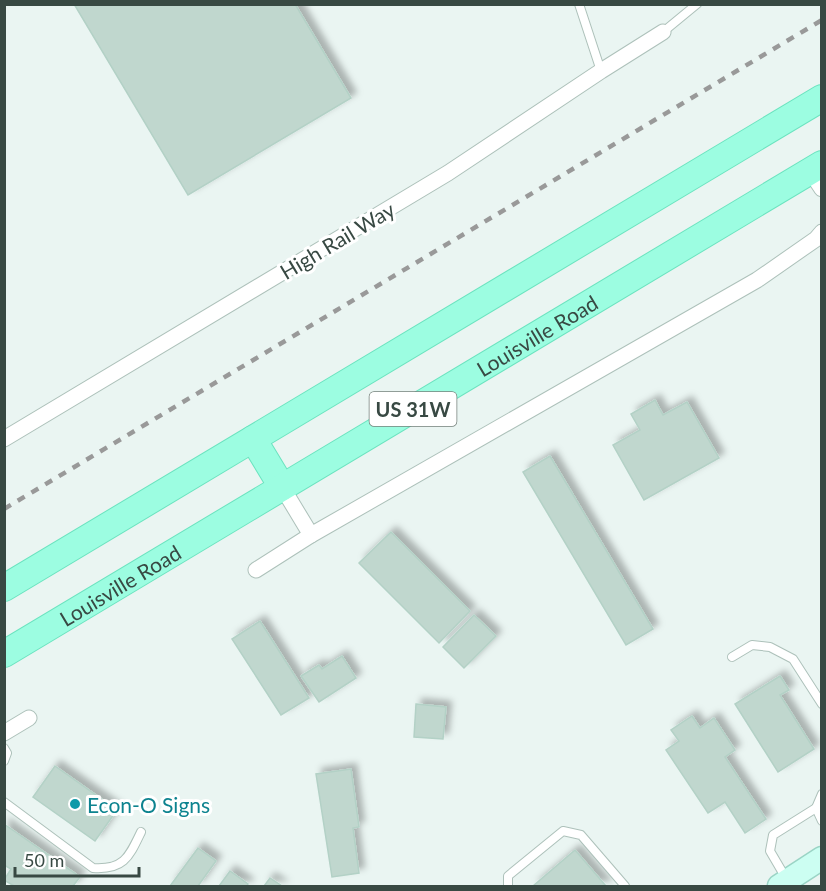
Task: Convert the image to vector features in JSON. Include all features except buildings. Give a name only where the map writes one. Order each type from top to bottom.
[{"type":"main road","name":"US 31W","points":[[4,588],[822,98]]},
{"type":"main road","name":"Louisville Road","points":[[4,654],[282,487],[818,175]]},
{"type":"main road","points":[[253,439],[282,487]]},
{"type":"street","name":"High Rail Way","points":[[4,439],[448,173],[663,32]]},
{"type":"street","points":[[256,570],[311,535],[757,280],[822,232]]},
{"type":"street","points":[[282,487],[311,535]]},
{"type":"street","points":[[4,733],[29,718]]},
{"type":"street","points":[[785,885],[822,858]]},
{"type":"lane","points":[[579,4],[601,71]]},
{"type":"lane","points":[[663,32],[697,4]]},
{"type":"lane","points":[[732,657],[752,645],[770,647],[793,659],[822,704]]},
{"type":"lane","points":[[4,748],[7,753],[4,761]]},
{"type":"lane","points":[[785,885],[770,851],[773,835],[816,808],[822,794]]},
{"type":"lane","points":[[4,802],[93,868],[110,869],[129,857],[141,832]]},
{"type":"lane","points":[[816,808],[822,821]]},
{"type":"lane","points":[[508,886],[508,876],[563,831],[581,835],[626,886]]},
{"type":"railway","points":[[4,509],[822,20]]},
{"type":"place","name":"Econ-O Signs","points":[[75,804]]}]
